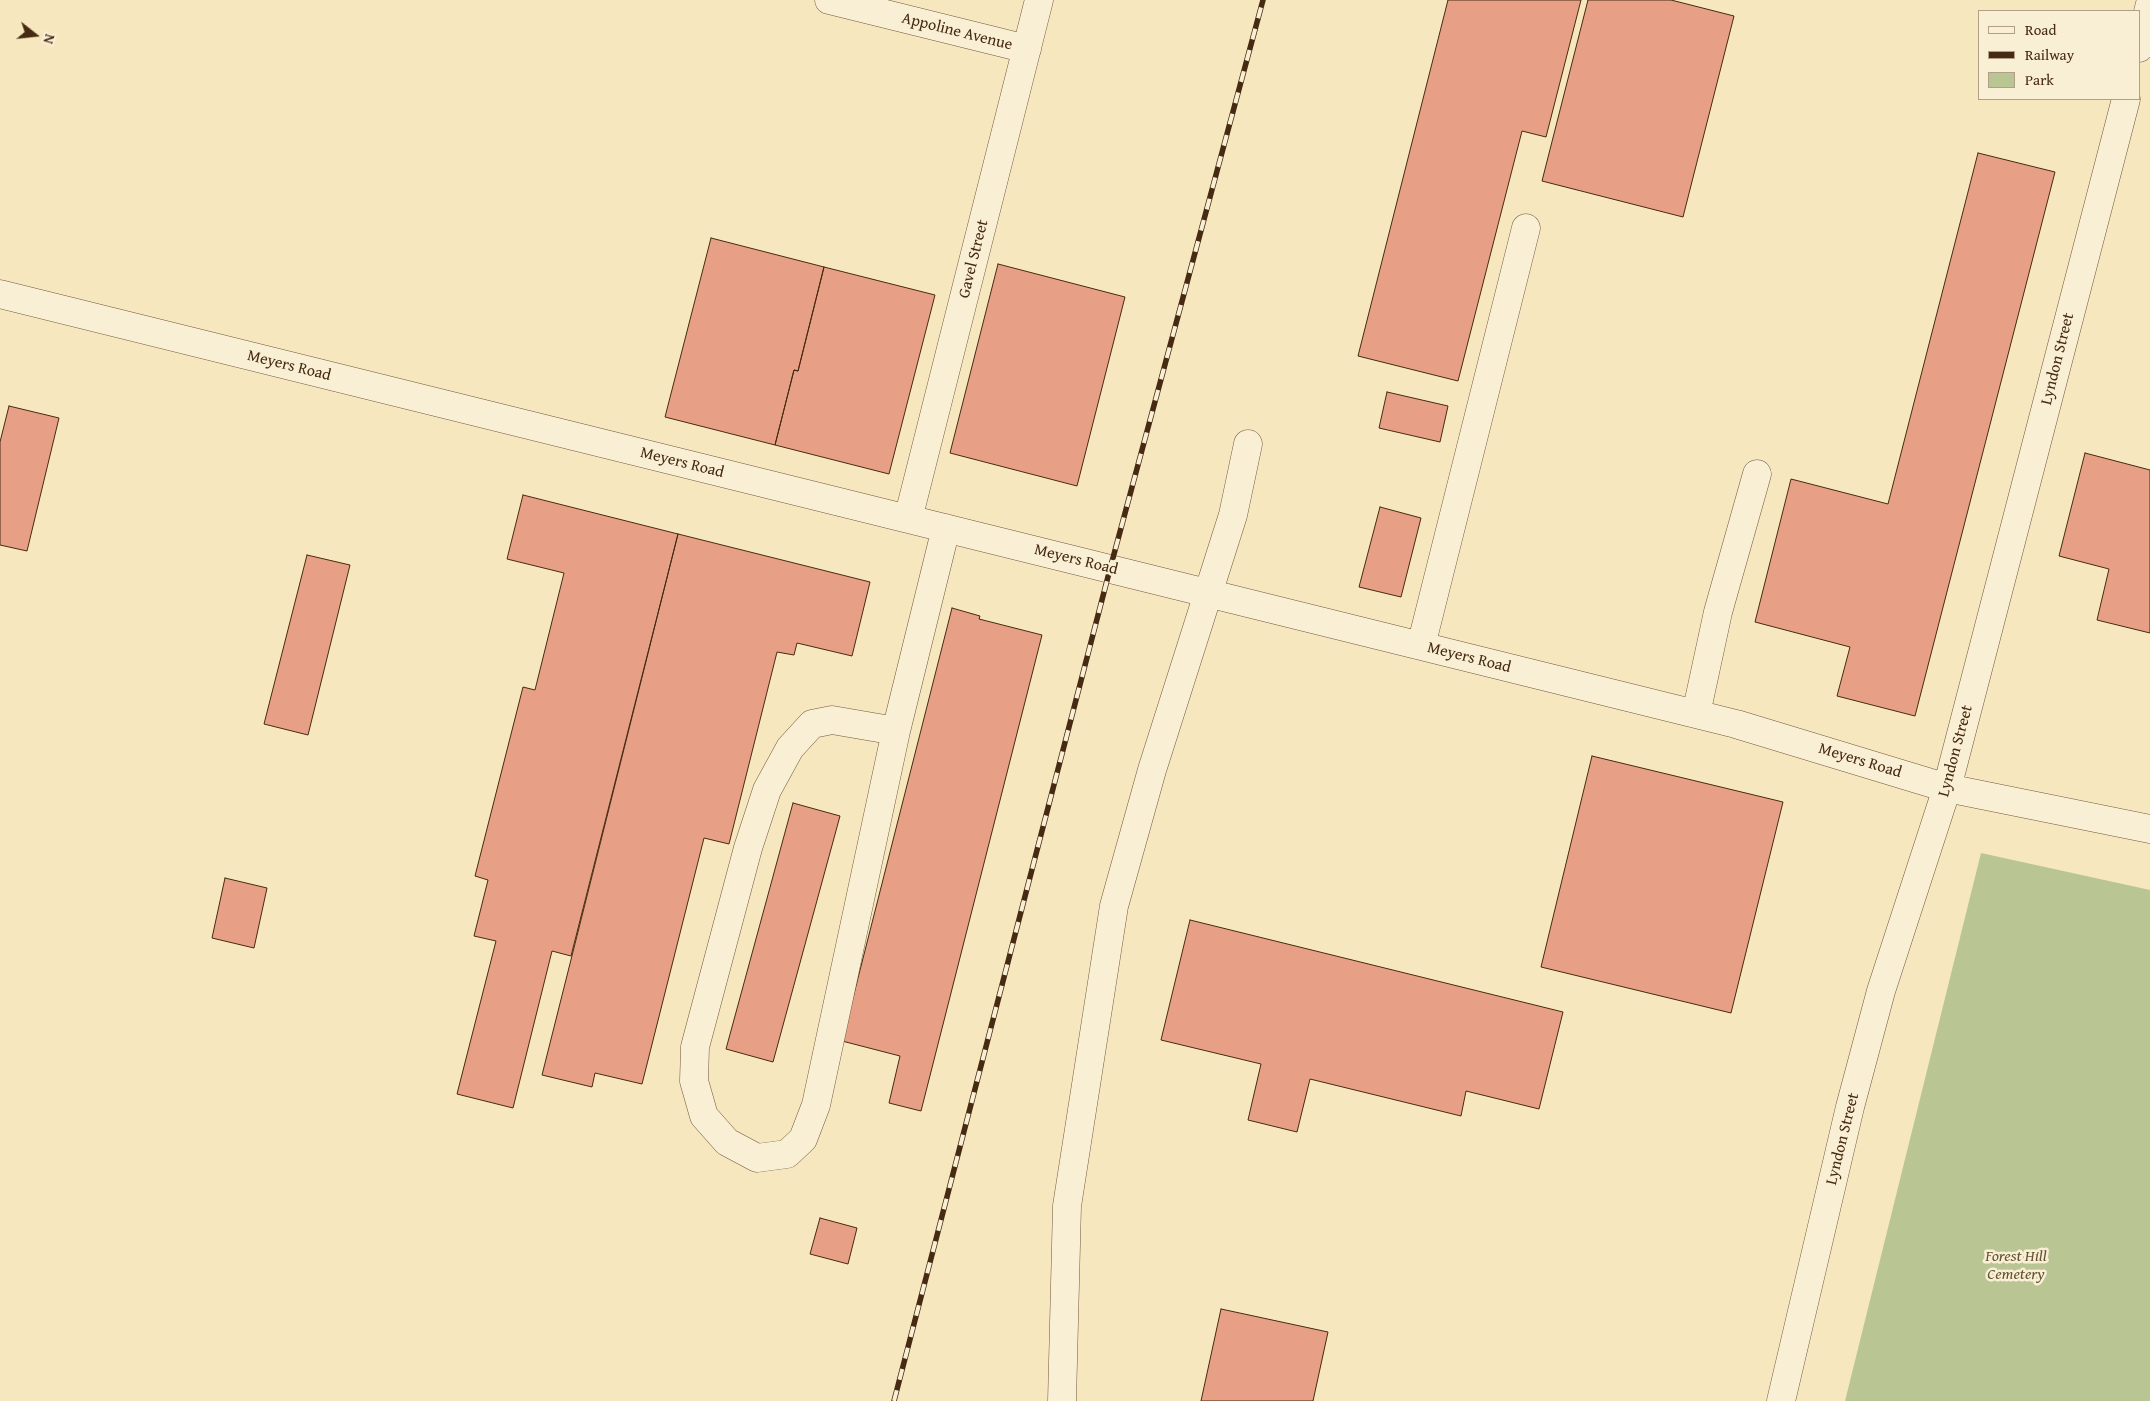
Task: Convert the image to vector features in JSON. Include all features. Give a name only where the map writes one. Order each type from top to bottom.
[{"type":"street","name":"Appoline Avenue","points":[[829,0],[1027,49]]},
{"type":"street","name":"Gavel Street","points":[[908,519],[1039,0]]},
{"type":"street","points":[[2140,44],[2150,4]]},
{"type":"street","name":"Lyndon Street","points":[[1781,1401],[1850,1107],[1881,991],[1948,788],[2126,100]]},
{"type":"street","points":[[1421,646],[1526,228]]},
{"type":"street","name":"Meyers Road","points":[[0,294],[1736,724],[1948,788],[2150,829]]},
{"type":"street","points":[[1062,1401],[1067,1206],[1114,906],[1152,770],[1233,515],[1248,444]]},
{"type":"street","points":[[1696,714],[1718,612],[1756,474]]},
{"type":"street","points":[[896,731],[832,720],[812,724],[790,748],[767,790],[748,848],[695,1047],[694,1081],[704,1116],[727,1142],[757,1158],[787,1154],[803,1138],[816,1105],[896,731],[946,528]]},
{"type":"green space","name":"Forest Hill Cemetery","points":[[1981,853],[2150,890],[2150,1401],[1845,1401]]},
{"type":"building","points":[[1448,0],[1581,0],[1546,137],[1522,131],[1458,381],[1358,356]]},
{"type":"building","points":[[1588,0],[1671,0],[1734,16],[1683,217],[1542,181]]},
{"type":"building","points":[[1978,153],[2055,172],[1915,716],[1837,696],[1850,647],[1755,622],[1791,479],[1888,504]]},
{"type":"building","points":[[711,238],[824,267],[798,371],[794,370],[775,445],[665,417]]},
{"type":"building","points":[[998,264],[1125,297],[1077,486],[950,453]]},
{"type":"building","points":[[824,267],[935,295],[889,474],[775,445],[794,370],[798,371]]},
{"type":"building","points":[[1387,392],[1448,406],[1440,442],[1379,428]]},
{"type":"building","points":[[9,406],[59,418],[27,551],[0,545],[0,442]]},
{"type":"building","points":[[2085,453],[2150,470],[2150,633],[2097,620],[2109,569],[2059,556]]},
{"type":"building","points":[[523,495],[678,534],[571,956],[552,951],[513,1108],[457,1094],[496,941],[474,936],[488,880],[475,876],[523,687],[535,690],[564,573],[507,559]]},
{"type":"building","points":[[1380,507],[1421,518],[1401,597],[1359,587]]},
{"type":"building","points":[[678,534],[870,582],[852,656],[797,643],[794,655],[777,652],[729,844],[704,838],[642,1084],[595,1073],[592,1087],[542,1075]]},
{"type":"building","points":[[307,555],[350,565],[308,735],[264,724]]},
{"type":"building","points":[[952,608],[980,616],[979,619],[1042,635],[921,1111],[889,1103],[900,1056],[842,1041]]},
{"type":"building","points":[[1592,756],[1783,802],[1731,1013],[1541,967]]},
{"type":"building","points":[[793,803],[840,816],[773,1062],[726,1049]]},
{"type":"building","points":[[225,878],[267,888],[254,948],[212,938]]},
{"type":"building","points":[[1190,920],[1563,1012],[1539,1109],[1466,1091],[1461,1116],[1310,1079],[1297,1132],[1248,1120],[1261,1064],[1161,1040]]},
{"type":"building","points":[[820,1218],[857,1228],[848,1264],[810,1254]]},
{"type":"building","points":[[1221,1309],[1328,1332],[1313,1401],[1201,1401]]},
{"type":"railway","points":[[894,1401],[1110,569],[1263,0]]}]
